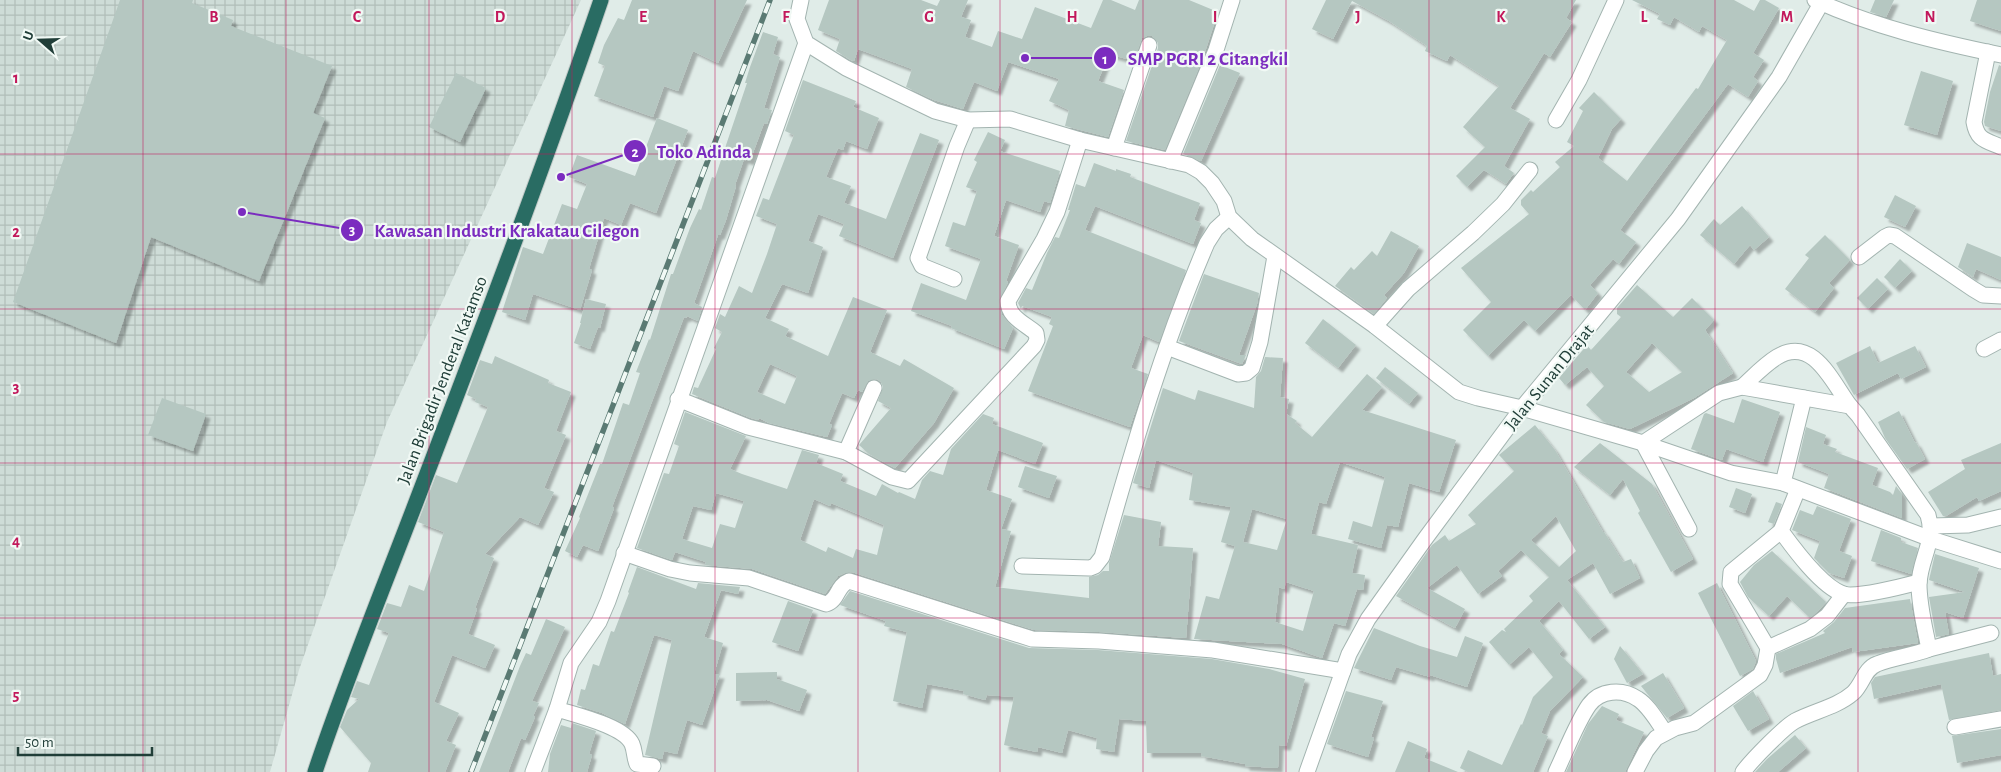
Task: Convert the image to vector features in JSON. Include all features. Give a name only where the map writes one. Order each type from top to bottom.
[{"type":"highway","name":"Jalan Brigadir Jenderal Katamso","points":[[314,772],[342,691],[496,292],[566,103],[601,0]]},
{"type":"street","points":[[801,0],[797,19],[806,43],[846,68],[935,110],[968,120],[1010,118],[1080,140],[1189,165],[1201,172],[1212,183],[1224,201],[1229,217],[1252,239],[1375,326],[1459,392],[1643,443],[1731,473],[1782,483],[1931,533],[2001,561]]},
{"type":"street","points":[[1170,160],[1216,50],[1232,0]]},
{"type":"street","points":[[1556,120],[1579,80],[1616,0]]},
{"type":"street","points":[[1820,1],[1849,15],[1883,27],[1994,54],[1974,122],[1976,132],[1981,139],[2001,147]]},
{"type":"street","name":"Jalan Sunan Drajat","points":[[1307,772],[1349,654],[1368,619],[1522,408],[1678,219],[1730,148],[1779,76],[1820,1]]},
{"type":"street","points":[[533,772],[557,709],[571,663],[599,622],[806,43]]},
{"type":"street","points":[[1114,148],[1149,45]]},
{"type":"street","points":[[954,279],[922,266],[918,258],[956,146],[968,120]]},
{"type":"street","points":[[678,400],[748,427],[846,452],[892,477],[908,481],[1034,346],[1037,340],[1036,333],[1012,314],[1008,308],[1008,300],[1057,212],[1080,140]]},
{"type":"street","points":[[1375,326],[1408,289],[1473,233],[1503,204],[1530,170]]},
{"type":"street","points":[[1022,566],[1090,568],[1095,566],[1102,557],[1138,430],[1167,347],[1207,243],[1216,229],[1229,217]]},
{"type":"street","points":[[1859,257],[1885,237],[1890,235],[1896,236],[1972,289],[1983,295],[2001,296]]},
{"type":"street","points":[[1167,347],[1238,374],[1246,373],[1252,368],[1260,342],[1275,256]]},
{"type":"street","points":[[1984,349],[2001,340]]},
{"type":"street","points":[[1742,387],[1776,357],[1792,350],[1809,353],[1818,361],[1858,415],[1928,516],[1931,533],[1919,582],[1920,602],[1929,650]]},
{"type":"street","points":[[1643,443],[1712,396],[1742,387],[1850,406]]},
{"type":"street","points":[[846,452],[874,388]]},
{"type":"street","points":[[1782,483],[1804,398]]},
{"type":"street","points":[[1643,443],[1689,529]]},
{"type":"street","points":[[1635,772],[1646,751],[1656,738],[1665,732],[1694,723],[1760,675],[1765,665],[1768,648],[1730,584],[1729,576],[1731,572],[1781,531],[1798,489]]},
{"type":"street","points":[[1931,533],[2001,517]]},
{"type":"street","points":[[1781,531],[1799,556],[1821,578],[1844,594],[1867,592],[1919,582]]},
{"type":"street","points":[[624,553],[670,569],[690,573],[749,578],[826,604],[833,601],[841,585],[848,581],[1032,638],[1213,650],[1343,671]]},
{"type":"street","points":[[1768,648],[1810,629],[1827,616],[1844,594]]},
{"type":"street","points":[[1743,772],[1783,730],[1794,722],[1843,700],[1854,693],[1871,667],[1991,633]]},
{"type":"street","points":[[1556,772],[1589,705],[1600,695],[1609,692],[1620,692],[1638,698],[1665,732]]},
{"type":"street","points":[[557,709],[615,729],[632,744],[637,764],[653,766]]},
{"type":"street","points":[[1955,727],[2001,719]]},
{"type":"shaded area","points":[[0,0],[581,0],[387,422],[299,670],[270,772],[0,772]]},
{"type":"building","points":[[120,0],[193,0],[192,3],[233,20],[231,26],[332,66],[313,113],[325,118],[259,281],[151,237],[116,343],[13,302]]},
{"type":"building","points":[[632,0],[747,0],[718,63],[693,51],[678,91],[664,86],[653,117],[594,96],[605,66],[598,63],[604,45],[618,18],[624,20]]},
{"type":"building","points":[[829,0],[921,0],[937,6],[940,0],[968,0],[961,17],[971,20],[965,37],[992,47],[998,31],[1022,39],[1035,7],[1091,28],[1103,0],[1111,0],[1135,10],[1139,0],[1189,0],[1218,12],[1203,58],[1165,150],[1126,141],[1158,48],[1158,43],[1152,36],[1142,38],[1134,61],[1109,54],[1098,81],[1124,90],[1108,137],[1065,126],[1069,110],[1049,101],[1059,79],[1008,62],[997,91],[974,82],[963,109],[934,100],[906,87],[912,69],[858,49],[854,61],[851,60],[836,51],[840,39],[818,30]]},
{"type":"building","points":[[1326,0],[1576,0],[1566,18],[1572,22],[1550,57],[1544,53],[1510,108],[1530,119],[1504,166],[1514,173],[1506,184],[1484,170],[1467,187],[1456,176],[1485,147],[1463,127],[1499,86],[1450,55],[1447,61],[1425,51],[1427,46],[1389,21],[1352,1],[1333,39],[1312,29]]},
{"type":"building","points":[[1632,0],[1734,0],[1754,11],[1760,0],[1765,0],[1779,8],[1753,53],[1764,60],[1753,77],[1758,81],[1748,97],[1728,84],[1620,230],[1636,242],[1619,264],[1613,259],[1590,285],[1598,293],[1585,310],[1571,295],[1535,331],[1524,320],[1488,356],[1463,330],[1491,302],[1461,268],[1529,214],[1521,205],[1521,200],[1531,190],[1533,192],[1560,167],[1555,162],[1574,146],[1567,142],[1583,111],[1579,108],[1594,92],[1621,119],[1612,129],[1598,158],[1627,181],[1696,88],[1698,89],[1727,40],[1702,26],[1699,32],[1674,17],[1670,25],[1657,19],[1660,14]]},
{"type":"building","points":[[1875,0],[1894,0],[1886,17],[1870,12]]},
{"type":"building","points":[[1977,0],[2001,0],[2001,31],[1970,21]]},
{"type":"building","points":[[763,32],[778,37],[773,54],[780,57],[764,108],[772,110],[767,124],[764,123],[750,161],[744,159],[726,220],[720,235],[718,235],[694,303],[702,307],[698,321],[687,316],[686,318],[684,317],[612,507],[614,508],[598,551],[583,545],[577,557],[565,551],[580,518],[600,464],[602,464],[623,403],[629,405],[640,373],[636,372],[650,340],[671,274],[673,274],[690,228],[699,209],[701,210],[712,177],[715,178]]},
{"type":"building","points":[[1220,65],[1240,73],[1201,161],[1183,154]]},
{"type":"building","points":[[1999,65],[2001,66],[2001,131],[1985,126],[1984,122],[1990,92]]},
{"type":"building","points":[[1921,71],[1953,81],[1937,135],[1904,125]]},
{"type":"building","points":[[456,73],[486,88],[460,142],[429,127]]},
{"type":"building","points":[[803,80],[856,101],[853,107],[879,118],[867,149],[846,141],[843,150],[838,148],[826,177],[851,186],[844,203],[886,219],[920,133],[939,140],[893,258],[839,236],[844,224],[818,214],[808,241],[823,247],[808,293],[782,284],[765,318],[789,329],[785,336],[828,356],[853,297],[887,310],[870,352],[900,366],[904,359],[954,388],[934,423],[895,468],[869,454],[859,445],[891,408],[878,401],[883,387],[877,379],[868,381],[862,392],[858,390],[854,398],[842,393],[829,424],[832,425],[827,437],[769,423],[759,418],[758,420],[751,418],[692,394],[694,387],[698,388],[722,332],[715,328],[720,314],[725,317],[739,286],[752,293],[767,254],[777,224],[756,216],[763,198],[769,200],[794,135],[785,131]],"holes":[[[770,364],[797,376],[785,404],[757,392]]]},
{"type":"building","points":[[657,118],[688,130],[656,213],[630,203],[621,225],[604,218],[589,269],[592,270],[580,310],[533,294],[525,320],[502,312],[523,247],[543,254],[562,204],[577,209],[587,184],[569,177],[577,155],[635,176]]},
{"type":"building","points":[[988,132],[1005,140],[1000,151],[1060,171],[1050,203],[1044,201],[1040,212],[1006,200],[994,236],[1019,245],[1006,281],[1008,282],[999,302],[1002,315],[1013,328],[1004,349],[951,328],[952,326],[911,311],[921,283],[966,300],[981,259],[945,246],[953,222],[965,226],[977,191],[966,187],[977,162],[974,160]]},
{"type":"building","points":[[1094,163],[1131,174],[1130,177],[1200,203],[1194,220],[1201,223],[1193,244],[1095,206],[1085,230],[1186,270],[1159,342],[1143,335],[1131,368],[1148,374],[1130,427],[1028,391],[1053,326],[1049,324],[1052,317],[1022,306],[1021,309],[1018,303],[1026,288],[1032,290],[1055,237],[1059,238],[1070,210],[1068,210],[1076,184],[1085,187]]},
{"type":"building","points":[[1895,195],[1916,206],[1905,227],[1884,217]]},
{"type":"building","points":[[1742,206],[1769,237],[1754,250],[1750,245],[1734,264],[1700,235],[1714,219],[1720,225]]},
{"type":"building","points":[[1391,231],[1419,246],[1404,273],[1384,295],[1387,298],[1374,314],[1335,286],[1351,267],[1354,270],[1372,251],[1377,256]]},
{"type":"building","points":[[1825,235],[1850,260],[1829,283],[1834,288],[1815,312],[1785,289],[1809,258],[1805,255]]},
{"type":"building","points":[[1967,243],[2001,257],[2001,280],[1976,269],[1973,277],[1958,267]]},
{"type":"building","points":[[1900,259],[1912,271],[1895,288],[1884,277]]},
{"type":"building","points":[[1204,274],[1259,293],[1239,355],[1246,355],[1242,364],[1179,341]]},
{"type":"building","points":[[1877,278],[1888,289],[1868,309],[1857,298]]},
{"type":"building","points":[[1637,285],[1673,317],[1692,298],[1714,320],[1705,330],[1733,373],[1694,398],[1630,429],[1604,422],[1586,405],[1604,386],[1587,367],[1565,385],[1559,378],[1587,345],[1591,350],[1621,317],[1617,314],[1617,308]],"holes":[[[1652,343],[1682,372],[1649,392],[1626,372]]]},
{"type":"building","points":[[586,299],[606,304],[600,328],[598,327],[590,349],[574,343]]},
{"type":"building","points":[[1323,319],[1356,345],[1338,368],[1305,343]]},
{"type":"building","points":[[1870,346],[1878,363],[1915,346],[1926,367],[1901,379],[1898,373],[1854,395],[1836,363]]},
{"type":"building","points":[[495,356],[549,380],[548,383],[571,392],[556,431],[566,435],[544,488],[554,492],[538,525],[520,517],[485,554],[494,558],[475,608],[477,609],[468,634],[495,645],[485,668],[452,655],[434,702],[459,713],[446,741],[456,745],[445,772],[368,772],[371,763],[340,727],[347,710],[359,699],[351,697],[357,681],[369,685],[389,633],[377,629],[387,603],[401,607],[409,585],[424,591],[444,532],[418,522],[436,475],[457,483],[488,407],[475,402],[476,399],[467,395],[480,360],[492,364]]},
{"type":"building","points":[[1265,357],[1283,358],[1280,397],[1289,399],[1286,414],[1297,421],[1295,423],[1312,437],[1367,374],[1382,387],[1362,410],[1456,440],[1439,492],[1409,483],[1398,527],[1387,525],[1381,548],[1348,539],[1353,521],[1372,527],[1385,477],[1340,462],[1326,504],[1319,502],[1311,534],[1358,545],[1352,573],[1365,575],[1363,590],[1357,589],[1345,626],[1334,623],[1322,658],[1282,644],[1194,639],[1206,596],[1219,599],[1235,546],[1221,542],[1231,507],[1189,500],[1193,473],[1156,460],[1149,488],[1133,483],[1163,388],[1195,400],[1198,390],[1254,408],[1256,377],[1261,371]],"holes":[[[1252,509],[1287,519],[1277,550],[1243,542]],[[1286,582],[1314,591],[1303,631],[1275,622],[1279,587],[1284,589]]]},
{"type":"building","points":[[1385,367],[1418,393],[1409,404],[1376,378]]},
{"type":"building","points":[[162,398],[206,414],[193,451],[148,435]]},
{"type":"building","points":[[1742,399],[1780,412],[1763,462],[1726,449],[1722,460],[1691,449],[1704,414],[1706,413],[1734,423]]},
{"type":"building","points":[[1899,411],[1925,459],[1907,469],[1885,438],[1878,422]]},
{"type":"building","points":[[685,412],[746,436],[730,469],[742,474],[787,489],[802,450],[819,455],[816,463],[843,474],[840,481],[876,496],[882,484],[898,493],[915,499],[922,480],[930,471],[943,475],[951,449],[983,414],[994,418],[992,424],[1043,443],[1035,464],[998,450],[986,490],[1012,499],[1001,529],[1011,531],[995,587],[1089,598],[1089,577],[1098,575],[1103,571],[1109,571],[1109,563],[1124,515],[1161,522],[1158,546],[1193,548],[1186,638],[1034,630],[852,572],[838,576],[825,594],[752,569],[705,565],[706,562],[675,552],[672,560],[637,548],[664,473],[669,474],[679,446],[674,444]],"holes":[[[716,493],[744,501],[735,528],[720,524],[712,548],[682,539],[693,506],[711,510]],[[814,499],[830,506],[831,503],[884,525],[877,555],[856,549],[853,558],[828,547],[826,552],[800,540]]]},
{"type":"building","points":[[1535,425],[1555,450],[1603,532],[1623,562],[1631,559],[1640,578],[1610,594],[1593,563],[1567,580],[1605,627],[1589,639],[1559,601],[1539,621],[1563,650],[1559,654],[1583,677],[1550,711],[1541,733],[1548,736],[1533,772],[1468,772],[1460,768],[1468,750],[1502,765],[1522,725],[1533,697],[1553,677],[1529,647],[1509,665],[1489,642],[1502,630],[1506,632],[1504,629],[1533,601],[1529,596],[1549,577],[1521,550],[1498,571],[1502,576],[1478,594],[1457,565],[1427,588],[1465,609],[1455,628],[1396,596],[1432,545],[1445,535],[1449,541],[1476,524],[1468,515],[1514,471],[1499,455]],"holes":[[[1556,516],[1576,551],[1559,567],[1531,540]]]},
{"type":"building","points":[[1806,427],[1826,435],[1823,444],[1837,449],[1835,452],[1878,468],[1872,485],[1893,495],[1896,486],[1902,494],[1902,518],[1824,488],[1829,474],[1798,462]]},
{"type":"building","points":[[1600,443],[1652,484],[1693,559],[1671,572],[1638,513],[1640,511],[1623,479],[1610,495],[1574,467]]},
{"type":"building","points":[[2001,443],[2001,491],[1979,501],[1977,497],[1943,516],[1928,492],[1965,469],[1961,460]]},
{"type":"building","points":[[1025,466],[1057,476],[1049,498],[1018,487]]},
{"type":"building","points":[[1736,488],[1752,494],[1745,513],[1729,507]]},
{"type":"building","points":[[1776,502],[1782,504],[1774,524],[1768,522]]},
{"type":"building","points":[[1817,506],[1851,519],[1839,551],[1852,556],[1844,578],[1829,573],[1814,558],[1820,541],[1792,530],[1800,510],[1813,515]]},
{"type":"building","points":[[1881,530],[1901,538],[1901,542],[1918,548],[1911,574],[1871,561]]},
{"type":"building","points":[[1772,551],[1826,602],[1810,618],[1787,596],[1769,616],[1748,597],[1740,582],[1754,565]]},
{"type":"building","points":[[1935,554],[1979,568],[1963,618],[1945,612],[1949,634],[1936,637],[1929,597],[1965,592],[1929,580]]},
{"type":"building","points":[[637,567],[696,589],[698,583],[740,587],[738,594],[721,590],[704,637],[723,643],[714,674],[720,674],[702,725],[687,720],[677,754],[664,751],[662,759],[645,755],[672,640],[654,635],[625,724],[602,713],[577,705],[581,689],[585,690],[593,664],[599,666],[611,631],[614,632]]},
{"type":"building","points":[[1717,583],[1756,661],[1753,669],[1740,676],[1698,593]]},
{"type":"building","points":[[850,591],[1029,648],[1098,650],[1212,659],[1269,669],[1305,679],[1286,746],[1279,745],[1278,768],[1245,766],[1245,764],[1201,756],[1202,753],[1147,753],[1146,721],[1119,719],[1114,752],[1096,749],[1097,738],[1068,730],[1062,753],[1038,747],[1037,752],[1004,745],[1014,697],[987,695],[985,700],[963,694],[964,691],[927,684],[922,708],[893,701],[907,632],[884,626],[886,621],[840,605]]},
{"type":"building","points":[[1910,599],[1918,643],[1853,652],[1852,647],[1780,673],[1776,654],[1825,633],[1823,631],[1834,622],[1845,608]]},
{"type":"building","points":[[788,601],[813,610],[798,651],[772,642]]},
{"type":"building","points":[[546,619],[565,627],[532,701],[539,703],[525,740],[521,738],[508,772],[479,772],[520,666],[526,653],[531,655]]},
{"type":"building","points":[[1374,628],[1420,646],[1457,657],[1465,636],[1483,643],[1467,687],[1430,675],[1430,677],[1396,667],[1391,680],[1354,668]]},
{"type":"building","points":[[1620,646],[1643,674],[1627,683],[1614,659]]},
{"type":"building","points":[[1989,653],[1993,676],[2001,674],[2001,710],[1949,720],[1941,684],[1874,699],[1871,683],[1875,677]]},
{"type":"building","points":[[777,672],[777,679],[807,690],[799,711],[767,700],[736,701],[736,673]]},
{"type":"building","points":[[1663,673],[1684,708],[1667,718],[1641,686]]},
{"type":"building","points":[[1346,691],[1383,701],[1371,737],[1374,738],[1368,757],[1327,744]]},
{"type":"building","points":[[1753,691],[1769,719],[1748,731],[1733,706]]},
{"type":"building","points":[[1602,706],[1619,714],[1616,720],[1644,732],[1625,772],[1566,772],[1588,724]]},
{"type":"building","points":[[572,723],[596,731],[589,754],[592,755],[587,772],[548,772],[550,754],[561,725],[571,728]]},
{"type":"building","points":[[2001,729],[2001,755],[1957,763],[1952,736]]},
{"type":"building","points":[[1795,735],[1806,748],[1778,772],[1755,772],[1767,759]]},
{"type":"building","points":[[1408,741],[1427,749],[1424,758],[1458,772],[1395,772]]},
{"type":"railway","points":[[471,772],[770,0]]},
{"type":"place","name":"SMP PGRI 2 Citangkil","points":[[1025,58]]},
{"type":"place","name":"Toko Adinda","points":[[561,177]]},
{"type":"place","name":"Kawasan Industri Krakatau Cilegon","points":[[242,212]]}]
